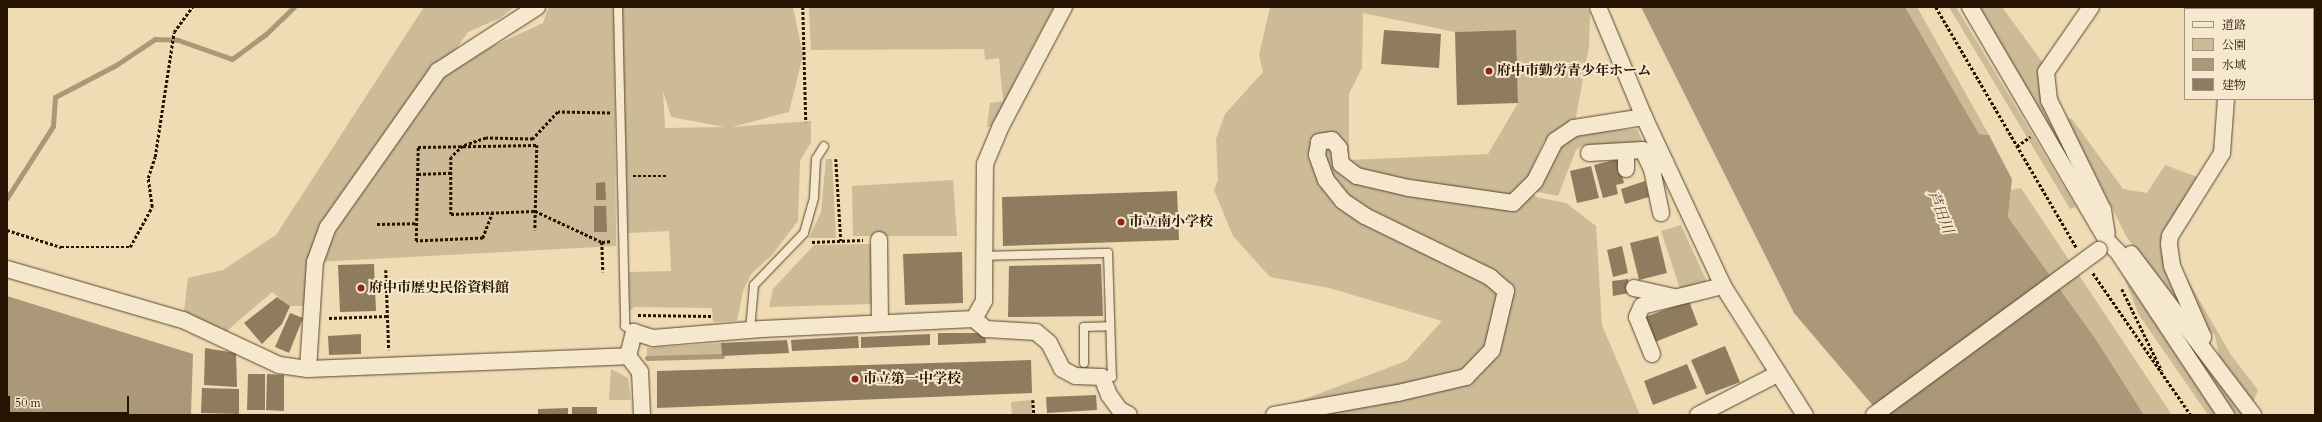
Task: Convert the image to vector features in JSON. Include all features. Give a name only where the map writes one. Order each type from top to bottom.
[{"type":"street","points":[[308,369],[315,262],[328,227],[438,71],[537,7]]},
{"type":"street","points":[[974,319],[984,300],[985,164],[1001,126],[1064,7]]},
{"type":"street","points":[[1598,7],[1644,116],[1658,166],[1661,213]]},
{"type":"street","points":[[1970,7],[2103,246],[2118,252],[2226,415]]},
{"type":"street","points":[[2091,7],[2046,72],[2049,100],[2103,210],[2103,246]]},
{"type":"street","points":[[2199,340],[2203,337],[2172,266],[2169,244],[2170,236],[2222,153],[2226,100]]},
{"type":"street","points":[[1274,415],[1398,394],[1466,377],[1492,350],[1506,291],[1490,277],[1365,216],[1343,201],[1326,180],[1317,155],[1319,142],[1332,140],[1339,148],[1341,164],[1358,176],[1409,188],[1513,203],[1535,181],[1555,141],[1574,128],[1644,116]]},
{"type":"street","points":[[1590,154],[1626,161],[1633,149],[1642,150],[1658,166],[1722,286],[1777,374],[1805,415]]},
{"type":"street","points":[[876,240],[880,323]]},
{"type":"street","points":[[1874,415],[2103,246],[2125,246],[2199,340],[2253,415]]},
{"type":"street","points":[[7,269],[183,320],[279,365],[308,369],[628,356]]},
{"type":"street","points":[[1652,354],[1637,317],[1642,306],[1722,286]]},
{"type":"street","points":[[1634,288],[1676,298]]},
{"type":"street","points":[[628,356],[634,332],[653,338],[750,330],[974,319],[986,328],[1036,332],[1049,343],[1062,369],[1075,376],[1102,377],[1109,395],[1120,410],[1129,415]]},
{"type":"street","points":[[628,356],[640,372],[642,415]]},
{"type":"street","points":[[1698,415],[1777,374]]},
{"type":"lane","points":[[618,7],[618,113],[625,326],[634,332]]},
{"type":"lane","points":[[750,330],[754,285],[804,234],[814,197],[816,159],[824,146]]},
{"type":"lane","points":[[984,256],[1108,253],[1112,377],[1102,377]]},
{"type":"lane","points":[[1084,363],[1084,327],[1110,326]]},
{"type":"path","points":[[7,230],[60,247],[130,247],[152,206],[148,178],[155,157],[174,32],[192,7]]},
{"type":"path","points":[[803,7],[806,122]]},
{"type":"path","points":[[1936,7],[2080,253]]},
{"type":"path","points":[[618,113],[558,112],[533,139],[486,138],[463,146],[450,157],[450,214],[535,211],[602,242],[622,240]]},
{"type":"path","points":[[493,212],[483,238],[416,241],[418,147],[536,145],[535,230]]},
{"type":"path","points":[[836,159],[841,241]]},
{"type":"path","points":[[418,174],[450,173]]},
{"type":"path","points":[[621,177],[667,176]]},
{"type":"path","points":[[377,224],[416,224]]},
{"type":"path","points":[[807,248],[811,242],[876,240]]},
{"type":"path","points":[[602,242],[603,272]]},
{"type":"path","points":[[2088,265],[2191,415]]},
{"type":"path","points":[[386,270],[389,356]]},
{"type":"path","points":[[2120,281],[2126,303],[2166,380]]},
{"type":"path","points":[[629,315],[713,316]]},
{"type":"path","points":[[329,318],[388,316]]},
{"type":"path","points":[[1034,400],[1034,415]]},
{"type":"green space","points":[[424,7],[514,7],[500,18],[468,32],[441,70],[543,23],[549,7],[614,7],[616,246],[315,262],[312,306],[290,306],[272,292],[220,337],[183,320],[188,278],[223,270],[276,235]]},
{"type":"green space","points":[[622,7],[793,7],[803,55],[789,112],[732,127],[811,121],[811,142],[800,161],[798,221],[772,255],[751,274],[743,291],[737,321],[713,322],[712,308],[634,307],[630,311],[629,272],[671,271],[669,231],[628,233]],"holes":[[[663,91],[671,117],[725,127],[665,128]]]},
{"type":"green space","points":[[809,7],[1054,7],[1019,72],[996,126],[987,127],[990,103],[1003,101],[999,58],[985,60],[984,49],[811,50]]},
{"type":"green space","points":[[1270,7],[1587,7],[1590,13],[1589,46],[1574,128],[1544,141],[1524,186],[1536,197],[1566,203],[1596,226],[1602,325],[1640,415],[1262,415],[1406,361],[1442,321],[1329,288],[1270,277],[1233,236],[1214,190],[1218,180],[1216,139],[1225,114],[1263,72],[1259,55]],"holes":[[[1363,13],[1455,32],[1516,30],[1518,103],[1488,154],[1349,160],[1349,94],[1362,68]]]},
{"type":"green space","points":[[1905,7],[1917,7],[1989,135],[1979,134]]},
{"type":"green space","points":[[1949,7],[1956,7],[2076,207],[2070,209]]},
{"type":"green space","points":[[1977,7],[2002,7],[2043,63],[2046,101],[2090,195]]},
{"type":"green space","points":[[2066,117],[2072,119],[2123,189],[2147,193],[2165,165],[2200,178],[2166,231],[2193,327],[2126,236]]},
{"type":"green space","points":[[1637,129],[1643,143],[1617,148],[1583,145],[1576,150],[1558,196],[1533,191],[1561,142],[1592,132]]},
{"type":"green space","points":[[826,159],[832,159],[836,238],[809,238],[821,212]]},
{"type":"green space","points":[[953,180],[957,236],[853,236],[852,186]]},
{"type":"green space","points":[[2021,188],[2172,415],[2144,415],[2095,338],[2008,217],[2011,190]]},
{"type":"green space","points":[[1681,225],[1707,282],[1680,289],[1661,231]]},
{"type":"green space","points":[[871,244],[874,304],[769,307],[773,289],[814,245]]},
{"type":"green space","points":[[2128,255],[2248,415],[2236,415]]},
{"type":"green space","points":[[2123,275],[2216,415],[2208,415],[2139,315]]},
{"type":"green space","points":[[2186,277],[2231,355],[2258,390],[2253,403],[2220,362],[2215,335],[2207,329]]},
{"type":"green space","points":[[721,343],[722,356],[647,358],[647,348]]},
{"type":"green space","points":[[611,369],[628,378],[631,400],[609,400]]},
{"type":"green space","points":[[1032,400],[1032,415],[1012,415],[1011,402]]},
{"type":"water","name":"芦田川","points":[[1641,7],[1905,7],[1979,134],[1989,135],[2012,179],[2008,217],[2095,338],[2144,415],[1881,415],[1794,313]]},
{"type":"water","points":[[7,296],[193,354],[191,415],[7,415]]},
{"type":"building","points":[[1384,30],[1441,34],[1439,68],[1381,64]]},
{"type":"building","points":[[1516,30],[1518,103],[1457,105],[1455,32]]},
{"type":"building","points":[[1618,159],[1624,183],[1616,185],[1618,194],[1603,198],[1594,165]]},
{"type":"building","points":[[1591,166],[1599,198],[1577,203],[1570,171]]},
{"type":"building","points":[[1645,181],[1649,197],[1625,204],[1621,189]]},
{"type":"building","points":[[605,182],[606,200],[596,200],[596,183]]},
{"type":"building","points":[[1177,191],[1179,240],[1003,246],[1002,197]]},
{"type":"building","points":[[594,206],[606,206],[607,232],[594,232]]},
{"type":"building","points":[[1658,236],[1667,273],[1639,280],[1630,243]]},
{"type":"building","points":[[1622,246],[1628,273],[1613,277],[1607,250]]},
{"type":"building","points":[[962,252],[963,303],[905,305],[903,254]]},
{"type":"building","points":[[374,264],[376,311],[340,312],[338,265]]},
{"type":"building","points":[[1101,264],[1103,316],[1008,317],[1009,266]]},
{"type":"building","points":[[1628,279],[1629,293],[1613,296],[1612,281]]},
{"type":"building","points":[[277,297],[290,306],[282,324],[262,344],[244,323]]},
{"type":"building","points":[[1689,301],[1698,325],[1655,342],[1645,317]]},
{"type":"building","points":[[290,313],[303,318],[289,353],[275,347]]},
{"type":"building","points":[[938,333],[985,333],[986,343],[938,345]]},
{"type":"building","points":[[361,334],[361,354],[329,355],[328,336]]},
{"type":"building","points":[[930,334],[930,345],[861,348],[861,337]]},
{"type":"building","points":[[858,336],[859,348],[792,351],[791,340]]},
{"type":"building","points":[[787,340],[789,353],[722,356],[721,343]]},
{"type":"building","points":[[1725,346],[1740,382],[1706,395],[1691,360]]},
{"type":"building","points":[[205,348],[236,353],[237,387],[204,385]]},
{"type":"building","points":[[1031,360],[1032,393],[657,408],[657,371]]},
{"type":"building","points":[[1687,364],[1697,388],[1653,405],[1644,381]]},
{"type":"building","points":[[248,374],[265,374],[265,410],[247,410]]},
{"type":"building","points":[[267,374],[284,375],[284,411],[266,410]]},
{"type":"building","points":[[202,388],[239,389],[239,414],[201,413]]},
{"type":"building","points":[[1096,395],[1097,410],[1047,413],[1046,397]]},
{"type":"building","points":[[572,407],[597,407],[597,415],[572,415]]},
{"type":"building","points":[[568,408],[568,415],[538,415],[538,409]]},
{"type":"waterway","points":[[7,198],[53,126],[55,97],[116,65],[155,39],[178,40],[232,59],[266,34],[294,7]]},
{"type":"waterway","points":[[647,358],[722,356]]},
{"type":"place","name":"府中市勤労青少年ホーム","points":[[1489,71]]},
{"type":"place","name":"市立南小学校","points":[[1121,222]]},
{"type":"place","name":"府中市歴史民俗資料館","points":[[361,288]]},
{"type":"place","name":"市立第一中学校","points":[[855,379]]}]
